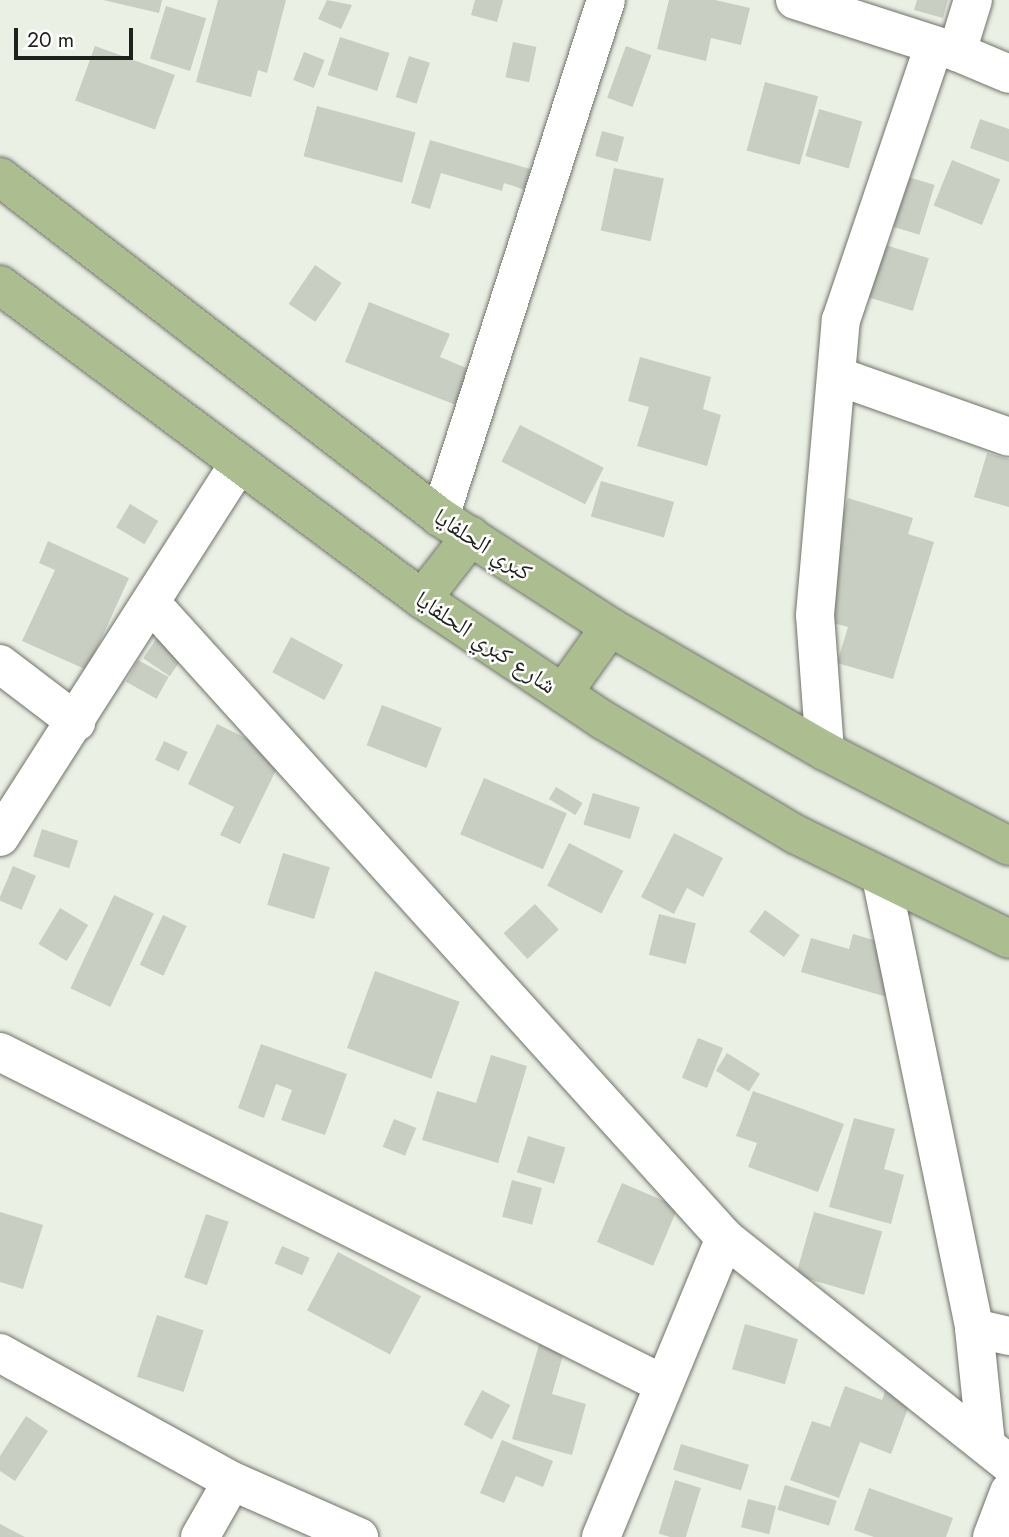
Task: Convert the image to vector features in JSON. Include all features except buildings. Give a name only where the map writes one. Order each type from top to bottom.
[{"type":"main road","name":"كبري الحلفايا","points":[[0,177],[455,527],[610,627],[825,751],[1009,846]]},
{"type":"main road","name":"شارع كبري الحلفايا","points":[[0,285],[422,600],[562,693],[797,835],[1009,939]]},
{"type":"main road","points":[[422,600],[455,527]]},
{"type":"main road","points":[[562,693],[610,627]]},
{"type":"street","points":[[455,527],[606,0]]},
{"type":"street","points":[[795,0],[946,49],[1009,74]]},
{"type":"street","points":[[825,751],[815,615],[841,320],[946,49],[973,0]]},
{"type":"street","points":[[837,376],[1009,437]]},
{"type":"street","points":[[0,837],[238,465]]},
{"type":"street","points":[[151,603],[724,1238],[997,1454]]},
{"type":"street","points":[[0,664],[76,722]]},
{"type":"street","points":[[881,877],[992,1332],[997,1454]]},
{"type":"street","points":[[0,1052],[663,1384]]},
{"type":"street","points":[[601,1537],[724,1238]]},
{"type":"street","points":[[0,1353],[233,1481],[359,1537]]},
{"type":"street","points":[[200,1537],[233,1481]]},
{"type":"street","points":[[992,1537],[1009,1492]]}]
